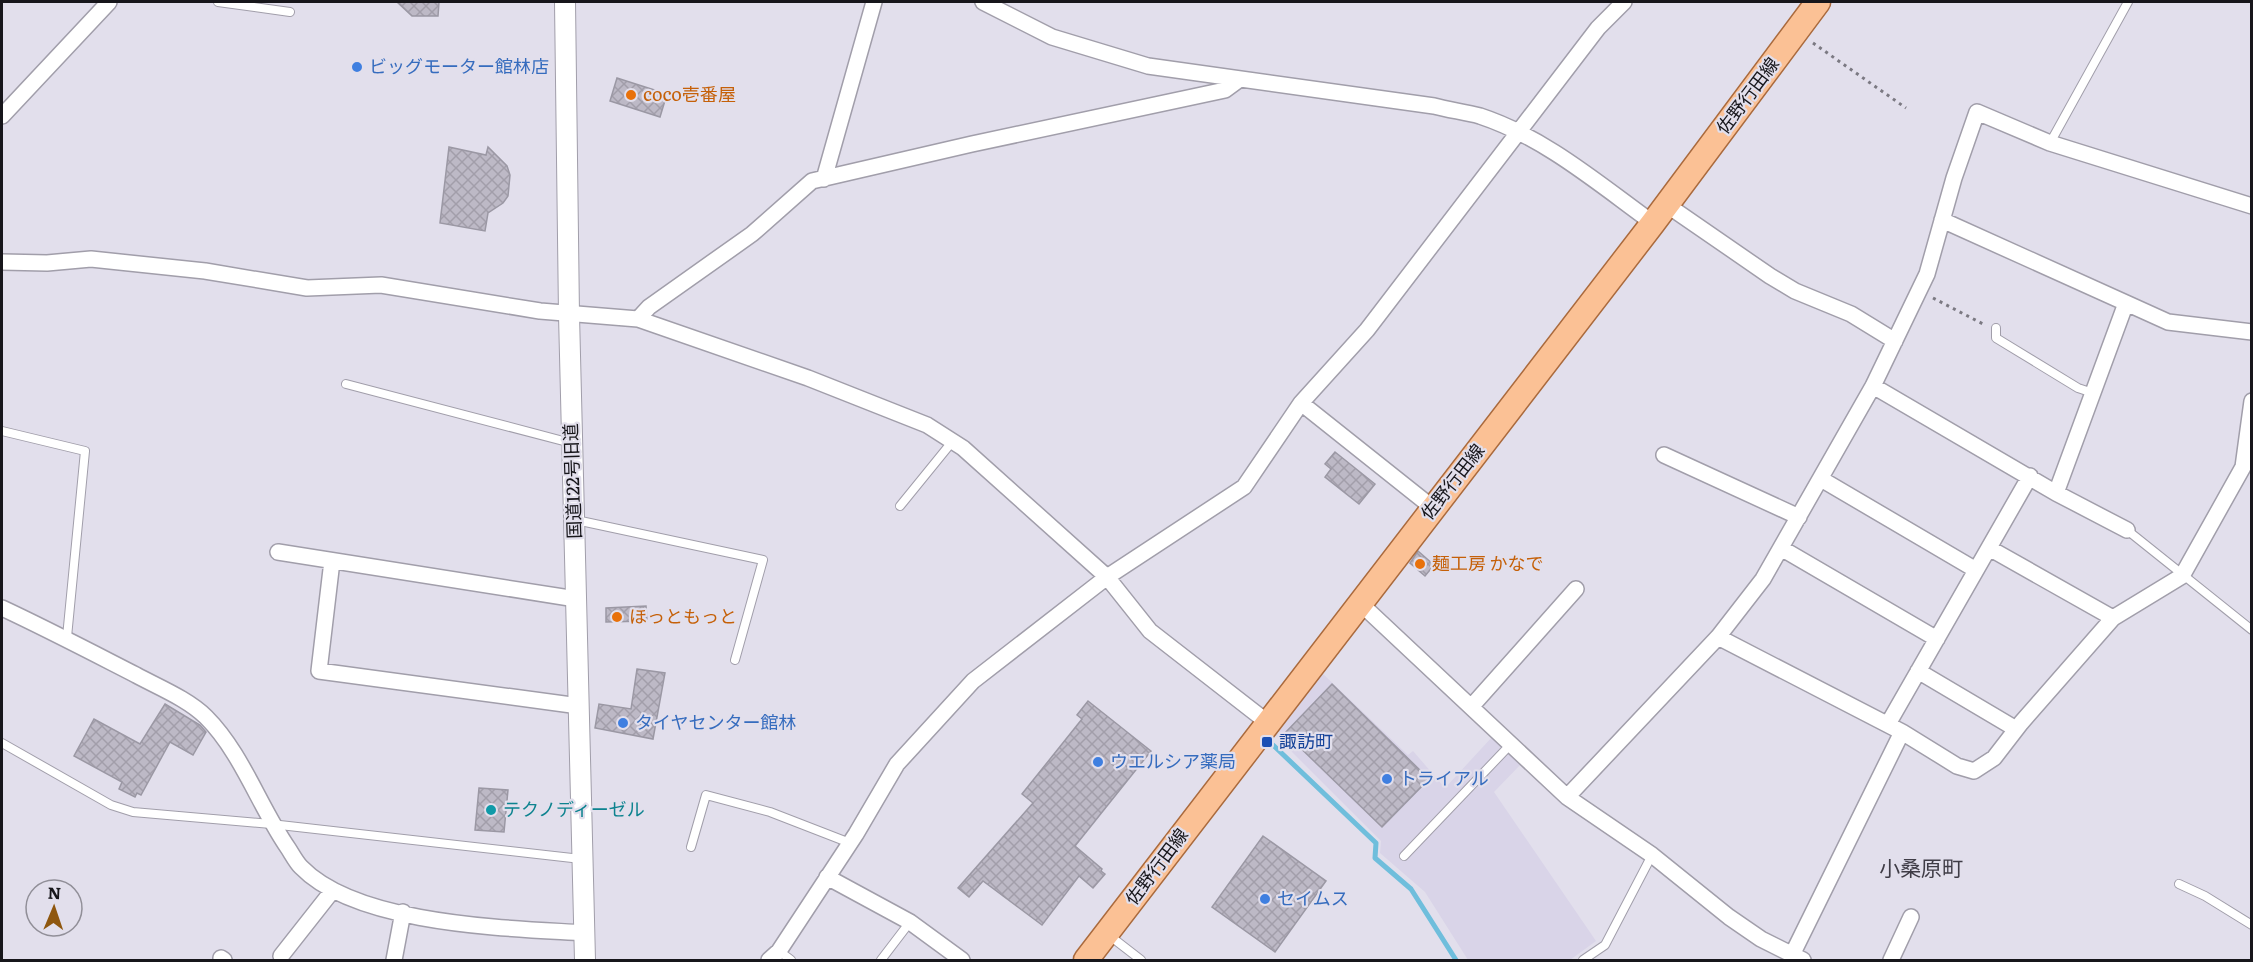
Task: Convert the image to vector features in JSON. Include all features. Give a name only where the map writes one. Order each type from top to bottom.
[{"type":"main road","name":"佐野行田線","points":[[1086,960],[1660,214],[1818,2]]},
{"type":"street","points":[[4,110],[109,2]]},
{"type":"street","name":"国道122号旧道","points":[[565,2],[569,315],[585,960]]},
{"type":"street","points":[[824,179],[874,2]]},
{"type":"street","points":[[983,2],[1052,37],[1148,66],[1434,106],[1480,117],[1517,132],[1779,281],[1851,314],[1895,341]]},
{"type":"street","points":[[779,957],[897,764],[923,733],[974,681],[1107,577],[1244,487],[1301,404],[1367,330],[1598,28],[1623,2]]},
{"type":"street","points":[[638,319],[650,307],[752,234],[812,182],[972,144],[1225,90],[1240,80]]},
{"type":"street","points":[[1567,797],[1718,638],[1763,579],[1874,386],[1927,274],[1954,178],[1977,112],[2050,143],[2252,206]]},
{"type":"street","points":[[1942,220],[2168,322],[2252,332]]},
{"type":"street","points":[[2,262],[47,263],[91,259],[205,271],[307,288],[381,285],[569,315],[638,319],[818,382],[927,426],[963,448],[1107,577],[1150,630],[1267,722]]},
{"type":"street","points":[[2056,493],[2126,303]]},
{"type":"street","points":[[1874,386],[2056,493],[2127,530]]},
{"type":"street","points":[[1718,638],[1888,724],[1957,766],[1974,771],[1994,758],[2016,729],[2113,618],[2182,576],[2243,467],[2252,401]]},
{"type":"street","points":[[1301,404],[1433,508]]},
{"type":"street","points":[[1664,455],[1799,517]]},
{"type":"street","points":[[1888,724],[2030,476]]},
{"type":"street","points":[[1821,479],[1976,570]]},
{"type":"street","points":[[1780,548],[1937,639]]},
{"type":"street","points":[[1989,548],[2113,618]]},
{"type":"street","points":[[278,552],[576,599]]},
{"type":"street","points":[[332,561],[319,671],[579,706]]},
{"type":"street","points":[[1471,707],[1576,589]]},
{"type":"street","points":[[1360,603],[1567,797],[1652,855],[1761,939],[1794,959],[1902,732]]},
{"type":"street","points":[[2,608],[67,637],[170,693],[205,716],[231,748],[271,824],[301,867],[333,890],[358,900],[403,912],[475,925],[585,933]]},
{"type":"street","points":[[1918,672],[2016,729]]},
{"type":"street","points":[[827,877],[910,922],[962,960]]},
{"type":"street","points":[[281,956],[333,890]]},
{"type":"street","points":[[394,960],[403,912]]},
{"type":"street","points":[[1891,960],[1911,917]]},
{"type":"lane","points":[[218,2],[290,12]]},
{"type":"lane","points":[[2050,143],[2128,2]]},
{"type":"lane","points":[[1996,328],[1996,338],[2078,387],[2093,393]]},
{"type":"lane","points":[[346,384],[572,444]]},
{"type":"lane","points":[[2,431],[85,451],[67,637]]},
{"type":"lane","points":[[900,506],[952,442]]},
{"type":"lane","points":[[574,520],[763,560],[735,660]]},
{"type":"lane","points":[[2127,530],[2252,630]]},
{"type":"lane","points":[[2,743],[122,809],[583,859]]},
{"type":"lane","points":[[1404,856],[1511,744]]},
{"type":"lane","points":[[691,847],[706,795],[770,812],[850,843]]},
{"type":"lane","points":[[1583,960],[1605,945],[1652,855]]},
{"type":"lane","points":[[2179,884],[2205,896],[2252,926]]},
{"type":"lane","points":[[881,960],[910,922]]},
{"type":"lane","points":[[1107,933],[1141,960]]},
{"type":"path","points":[[1806,38],[1906,108]]},
{"type":"path","points":[[1919,291],[1983,324],[1996,328]]},
{"type":"shaded area","points":[[1322,673],[1408,755],[1413,751],[1445,788],[1493,736],[1523,762],[1494,792],[1596,941],[1570,960],[1468,960],[1425,892],[1380,853],[1381,841],[1274,734]]},
{"type":"building","points":[[397,2],[439,2],[438,16],[412,16]]},
{"type":"building","points":[[617,78],[667,94],[660,117],[610,101]]},
{"type":"building","points":[[449,147],[486,155],[488,147],[507,166],[510,175],[508,196],[503,203],[488,213],[485,231],[440,223]]},
{"type":"building","points":[[1335,452],[1375,484],[1359,504],[1325,477],[1331,469],[1325,464]]},
{"type":"building","points":[[1418,551],[1434,565],[1425,576],[1410,563]]},
{"type":"building","points":[[646,606],[647,621],[606,622],[606,608]]},
{"type":"building","points":[[637,669],[665,673],[653,739],[595,728],[599,704],[631,709]]},
{"type":"building","points":[[1332,684],[1429,779],[1382,827],[1285,733]]},
{"type":"building","points":[[1088,701],[1151,751],[1075,846],[1105,874],[1093,888],[1079,876],[1042,925],[983,881],[969,897],[958,888],[1033,803],[1022,794],[1082,719],[1077,715]]},
{"type":"building","points":[[165,704],[200,725],[206,732],[193,755],[170,742],[141,795],[137,793],[135,797],[119,789],[122,782],[74,756],[94,719],[140,744]]},
{"type":"building","name":"テクノディーゼル","points":[[479,788],[508,790],[504,832],[475,830]]},
{"type":"building","points":[[1263,836],[1326,881],[1275,952],[1212,907]]},
{"type":"waterway","points":[[1273,745],[1376,843],[1375,858],[1411,889],[1456,960]]},
{"type":"place","name":"ビッグモーター館林店","points":[[357,67]]},
{"type":"place","name":"coco壱番屋","points":[[631,95]]},
{"type":"place","name":"麺工房 かなで","points":[[1420,564]]},
{"type":"place","name":"ほっともっと","points":[[617,617]]},
{"type":"place","name":"タイヤセンター館林","points":[[623,723]]},
{"type":"place","name":"諏訪町","points":[[1267,742]]},
{"type":"place","name":"ウエルシア薬局","points":[[1098,762]]},
{"type":"place","name":"トライアル","points":[[1387,779]]},
{"type":"place","name":"テクノディーゼル","points":[[491,810]]},
{"type":"place","name":"セイムス","points":[[1265,899]]},
{"type":"district","name":"小桑原町","points":[[1921,869]]}]
